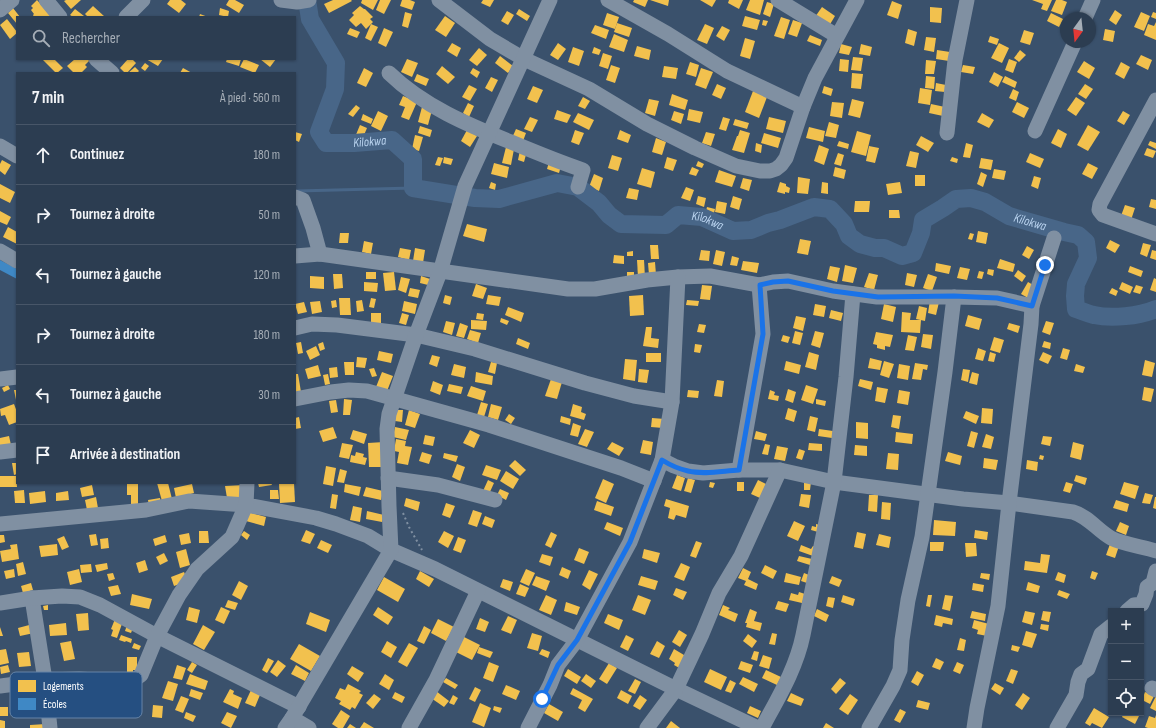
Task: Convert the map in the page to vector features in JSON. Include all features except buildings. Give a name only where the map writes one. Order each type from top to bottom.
[{"type":"street","points":[[0,10],[12,0]]},
{"type":"street","points":[[46,0],[59,16]]},
{"type":"street","points":[[127,16],[143,0]]},
{"type":"street","points":[[281,0],[298,2],[307,0]]},
{"type":"street","points":[[439,0],[490,39],[524,59],[589,89],[647,124],[695,148],[736,166],[760,171],[770,171],[782,165],[788,153],[803,107],[815,78],[857,0]]},
{"type":"street","points":[[292,718],[391,550],[387,429],[393,399],[440,272],[465,186],[550,0]]},
{"type":"street","points":[[608,0],[668,34],[727,71],[803,107]]},
{"type":"street","points":[[778,0],[837,36]]},
{"type":"street","points":[[947,133],[955,60],[967,0]]},
{"type":"street","points":[[1088,12],[1093,0]]},
{"type":"street","points":[[1035,131],[1072,48]]},
{"type":"street","points":[[97,60],[111,72]]},
{"type":"street","points":[[389,73],[420,99],[462,122],[583,170],[578,186]]},
{"type":"street","points":[[1156,100],[1098,210],[1103,215],[1156,234]]},
{"type":"street","points":[[0,146],[16,155]]},
{"type":"street","points":[[296,196],[303,200],[314,228],[320,254]]},
{"type":"street","points":[[974,728],[998,606],[1032,306],[1054,238]]},
{"type":"street","points":[[0,252],[16,260]]},
{"type":"street","points":[[296,256],[320,254],[568,289],[595,289],[647,280],[710,276],[760,285],[788,281],[833,291],[878,297],[954,296],[997,298],[1032,306]]},
{"type":"street","points":[[528,728],[550,685],[558,665],[577,640],[630,542],[662,460],[672,402],[678,277]]},
{"type":"street","points":[[739,470],[763,334],[760,285]]},
{"type":"street","points":[[762,728],[794,667],[799,650],[834,482],[846,377],[853,294]]},
{"type":"street","points":[[869,728],[893,686],[900,670],[902,640],[908,600],[922,537],[954,296]]},
{"type":"street","points":[[296,328],[312,324],[337,325],[416,335],[475,349],[585,383],[634,396],[672,402]]},
{"type":"street","points":[[0,379],[16,377]]},
{"type":"street","points":[[296,399],[349,390],[367,391],[489,426],[621,468],[654,481]]},
{"type":"street","points":[[0,452],[16,450]]},
{"type":"street","points":[[662,460],[688,471],[703,473],[739,470],[780,470],[834,482],[1073,512],[1081,514],[1112,538],[1155,551]]},
{"type":"street","points":[[647,728],[676,689],[702,634],[719,593],[741,556],[780,470]]},
{"type":"street","points":[[388,478],[438,485],[495,500]]},
{"type":"street","points":[[141,672],[157,636],[179,595],[197,569],[232,537],[246,505],[247,484]]},
{"type":"street","points":[[0,524],[146,510],[189,501],[246,505],[316,518],[368,536],[391,550],[435,569],[676,689],[758,728]]},
{"type":"street","points":[[1130,608],[1134,605],[1142,604],[1147,587],[1152,583],[1156,571]]},
{"type":"street","points":[[409,728],[436,680],[478,591]]},
{"type":"street","points":[[0,603],[32,598],[62,596],[80,597],[100,604],[157,636],[309,728]]},
{"type":"street","points":[[32,598],[44,672]]},
{"type":"street","points":[[1057,728],[1076,695],[1081,674],[1088,669],[1101,634],[1108,628]]},
{"type":"street","points":[[0,686],[10,685]]},
{"type":"street","points":[[49,718],[50,728]]},
{"type":"path","points":[[389,506],[394,501],[401,510],[424,554]]},
{"type":"waterway","name":"Kilokwa","points":[[307,0],[310,19],[336,63],[335,89],[319,132],[326,143],[354,143],[392,140],[413,159],[413,188],[475,198],[499,199],[557,183],[578,187],[599,203],[609,215],[621,224],[666,225],[678,215],[702,217],[733,231],[751,230],[814,207],[830,209],[844,224],[849,236],[860,244],[875,248],[884,248],[902,256],[913,253],[921,233],[923,220],[956,199],[971,198],[985,202],[1009,216],[1078,235],[1086,242],[1088,258],[1076,284],[1076,309],[1092,315],[1109,317],[1134,315],[1156,309]]},
{"type":"waterway","points":[[297,191],[413,188]]},
{"type":"route","points":[[542,699],[550,685],[558,665],[577,640],[630,542],[662,460],[688,471],[703,473],[739,470],[763,334],[760,285],[788,281],[833,291],[878,297],[954,296],[997,298],[1032,306],[1045,265]]}]
